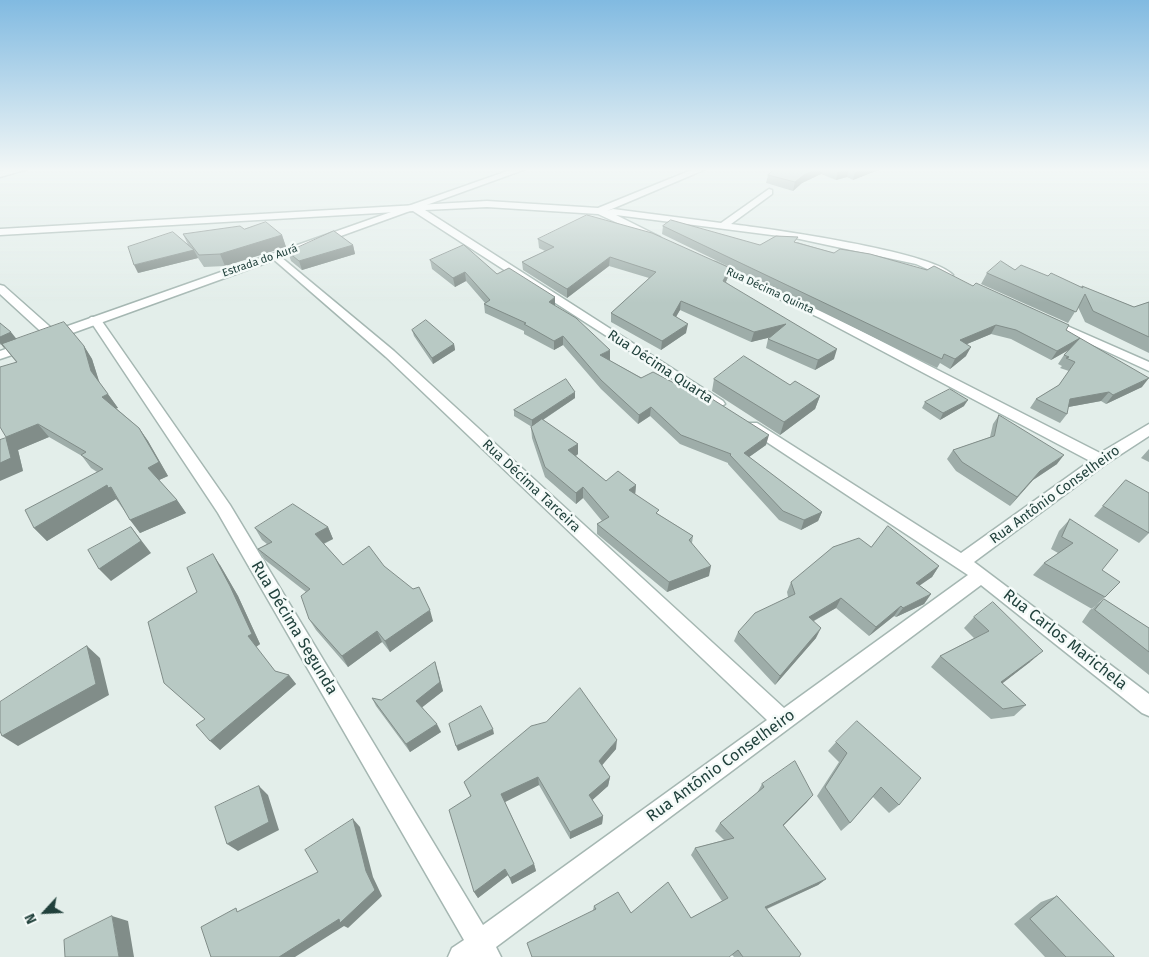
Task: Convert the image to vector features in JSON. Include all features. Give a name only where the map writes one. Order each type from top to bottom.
[{"type":"street","points":[[0,232],[317,214]]},
{"type":"street","name":"Estrada do Aurá","points":[[0,355],[95,319],[399,214]]},
{"type":"street","name":"Rua Décima Quarta","points":[[424,214],[981,575]]},
{"type":"street","points":[[606,214],[662,240]]},
{"type":"street","points":[[624,214],[795,235],[919,262],[955,278]]},
{"type":"street","points":[[724,225],[739,214]]},
{"type":"street","name":"Rua Décima Tarceira","points":[[276,256],[390,354],[783,721]]},
{"type":"street","name":"Rua Décima Quinta","points":[[698,257],[824,316],[1101,460]]},
{"type":"street","points":[[0,288],[53,336]]},
{"type":"street","points":[[1043,318],[1149,366]]},
{"type":"street","name":"Rua Décima Segunda","points":[[95,319],[224,509],[476,953]]},
{"type":"street","name":"Rua Antônio Conselheiro","points":[[961,562],[1101,460],[1149,429]]},
{"type":"street","name":"Rua Antônio Conselheiro","points":[[476,953],[783,721],[981,575]]},
{"type":"street","name":"Rua Carlos Marichela","points":[[981,575],[1149,706]]},
{"type":"building","points":[[587,215],[652,233],[730,268],[723,281],[837,349],[818,360],[768,339],[786,324],[754,332],[681,301],[673,315],[688,324],[662,341],[611,313],[656,272],[610,257],[567,289],[522,262],[554,247],[538,239]]},
{"type":"building","points":[[671,220],[760,245],[776,236],[798,237],[794,242],[834,253],[840,249],[870,254],[927,270],[934,266],[973,286],[976,283],[1069,325],[1066,330],[1080,338],[1057,351],[1016,330],[996,325],[960,340],[971,347],[955,359],[944,354],[942,359],[663,226]]},
{"type":"building","points":[[266,222],[282,235],[220,254],[199,255],[183,234],[240,226],[244,229]]},
{"type":"building","points":[[334,231],[353,245],[299,261],[288,252]]},
{"type":"building","points":[[173,232],[194,250],[134,265],[128,247]]},
{"type":"building","points":[[464,245],[497,274],[509,268],[555,297],[549,302],[576,318],[610,350],[600,355],[641,378],[653,372],[697,395],[701,392],[769,435],[744,453],[822,512],[804,520],[783,511],[731,454],[681,435],[651,407],[639,415],[601,380],[563,336],[554,341],[524,324],[526,323],[484,304],[490,300],[465,272],[453,278],[430,260]]},
{"type":"building","points":[[1001,261],[1015,270],[1021,265],[1048,276],[1051,273],[1083,288],[1082,286],[1134,307],[1149,302],[1149,337],[1093,311],[1085,294],[1076,312],[987,273]]},
{"type":"building","points":[[426,320],[454,344],[432,358],[412,330]]},
{"type":"building","points":[[64,322],[84,346],[91,371],[108,394],[102,397],[139,428],[159,462],[148,468],[177,500],[130,520],[111,487],[108,488],[107,485],[34,528],[25,510],[103,469],[81,455],[86,452],[38,424],[6,437],[0,427],[0,367],[17,362],[2,344]]},
{"type":"building","points":[[0,323],[11,332],[0,337]]},
{"type":"building","points":[[1080,338],[1149,378],[1113,395],[1109,392],[1070,399],[1067,414],[1036,399],[1059,385],[1075,362],[1064,355]]},
{"type":"building","points":[[744,356],[790,385],[795,381],[820,396],[784,422],[714,379]]},
{"type":"building","points":[[566,379],[575,392],[532,420],[514,410]]},
{"type":"building","points":[[950,389],[968,400],[943,413],[925,402]]},
{"type":"building","points":[[999,415],[1064,455],[1040,471],[1017,497],[962,462],[953,450],[994,436]]},
{"type":"building","points":[[542,419],[578,444],[568,450],[606,481],[618,471],[636,485],[629,490],[659,510],[656,513],[693,536],[689,540],[711,566],[669,582],[597,524],[609,517],[583,487],[576,493],[545,467],[531,427]]},
{"type":"building","points":[[6,438],[11,458],[0,463],[0,440]]},
{"type":"building","points":[[1126,480],[1149,493],[1149,533],[1103,506]]},
{"type":"building","points":[[293,504],[328,527],[315,534],[343,565],[369,546],[384,566],[413,589],[419,587],[430,610],[385,641],[377,631],[342,656],[309,619],[301,596],[310,589],[258,549],[272,542],[255,528]]},
{"type":"building","points":[[1070,519],[1118,550],[1102,570],[1120,582],[1105,597],[1044,563],[1073,543],[1062,537]]},
{"type":"building","points":[[888,526],[939,566],[916,583],[931,594],[903,608],[901,606],[876,627],[841,598],[809,617],[821,628],[780,676],[738,632],[755,613],[795,594],[791,582],[833,547],[859,538],[871,547]]},
{"type":"building","points":[[131,527],[141,541],[99,569],[88,550]]},
{"type":"building","points":[[213,554],[252,634],[248,636],[275,671],[289,675],[210,741],[196,725],[205,719],[164,683],[148,622],[197,592],[187,568]]},
{"type":"building","points":[[1104,599],[1149,628],[1149,652],[1095,610]]},
{"type":"building","points":[[993,602],[1043,651],[1001,682],[1026,705],[1003,709],[940,656],[989,631],[974,617]]},
{"type":"building","points":[[87,646],[96,684],[2,736],[0,731],[0,702]]},
{"type":"building","points":[[435,662],[440,682],[416,701],[437,724],[406,744],[372,698],[381,700]]},
{"type":"building","points":[[580,688],[617,740],[599,761],[610,777],[589,795],[603,816],[570,832],[538,777],[501,794],[534,864],[510,878],[505,869],[474,892],[449,810],[471,796],[464,782],[531,726],[546,722]]},
{"type":"building","points":[[481,706],[493,729],[456,746],[449,724]]},
{"type":"building","points":[[857,721],[921,778],[899,805],[881,787],[850,823],[825,787],[847,753],[836,742]]},
{"type":"building","points":[[795,761],[813,795],[783,825],[826,879],[765,907],[801,954],[799,957],[743,957],[738,950],[729,957],[532,957],[527,943],[596,909],[594,906],[618,892],[631,913],[668,882],[691,918],[728,898],[695,848],[734,838],[720,823],[764,787],[762,784]]},
{"type":"building","points":[[259,786],[269,822],[227,844],[215,807]]},
{"type":"building","points":[[353,819],[366,871],[375,890],[340,923],[339,919],[279,957],[211,957],[201,927],[236,908],[237,912],[318,872],[305,850]]},
{"type":"building","points":[[1057,896],[1114,957],[1066,957],[1030,919]]},
{"type":"building","points":[[112,916],[119,957],[65,957],[64,940]]}]
